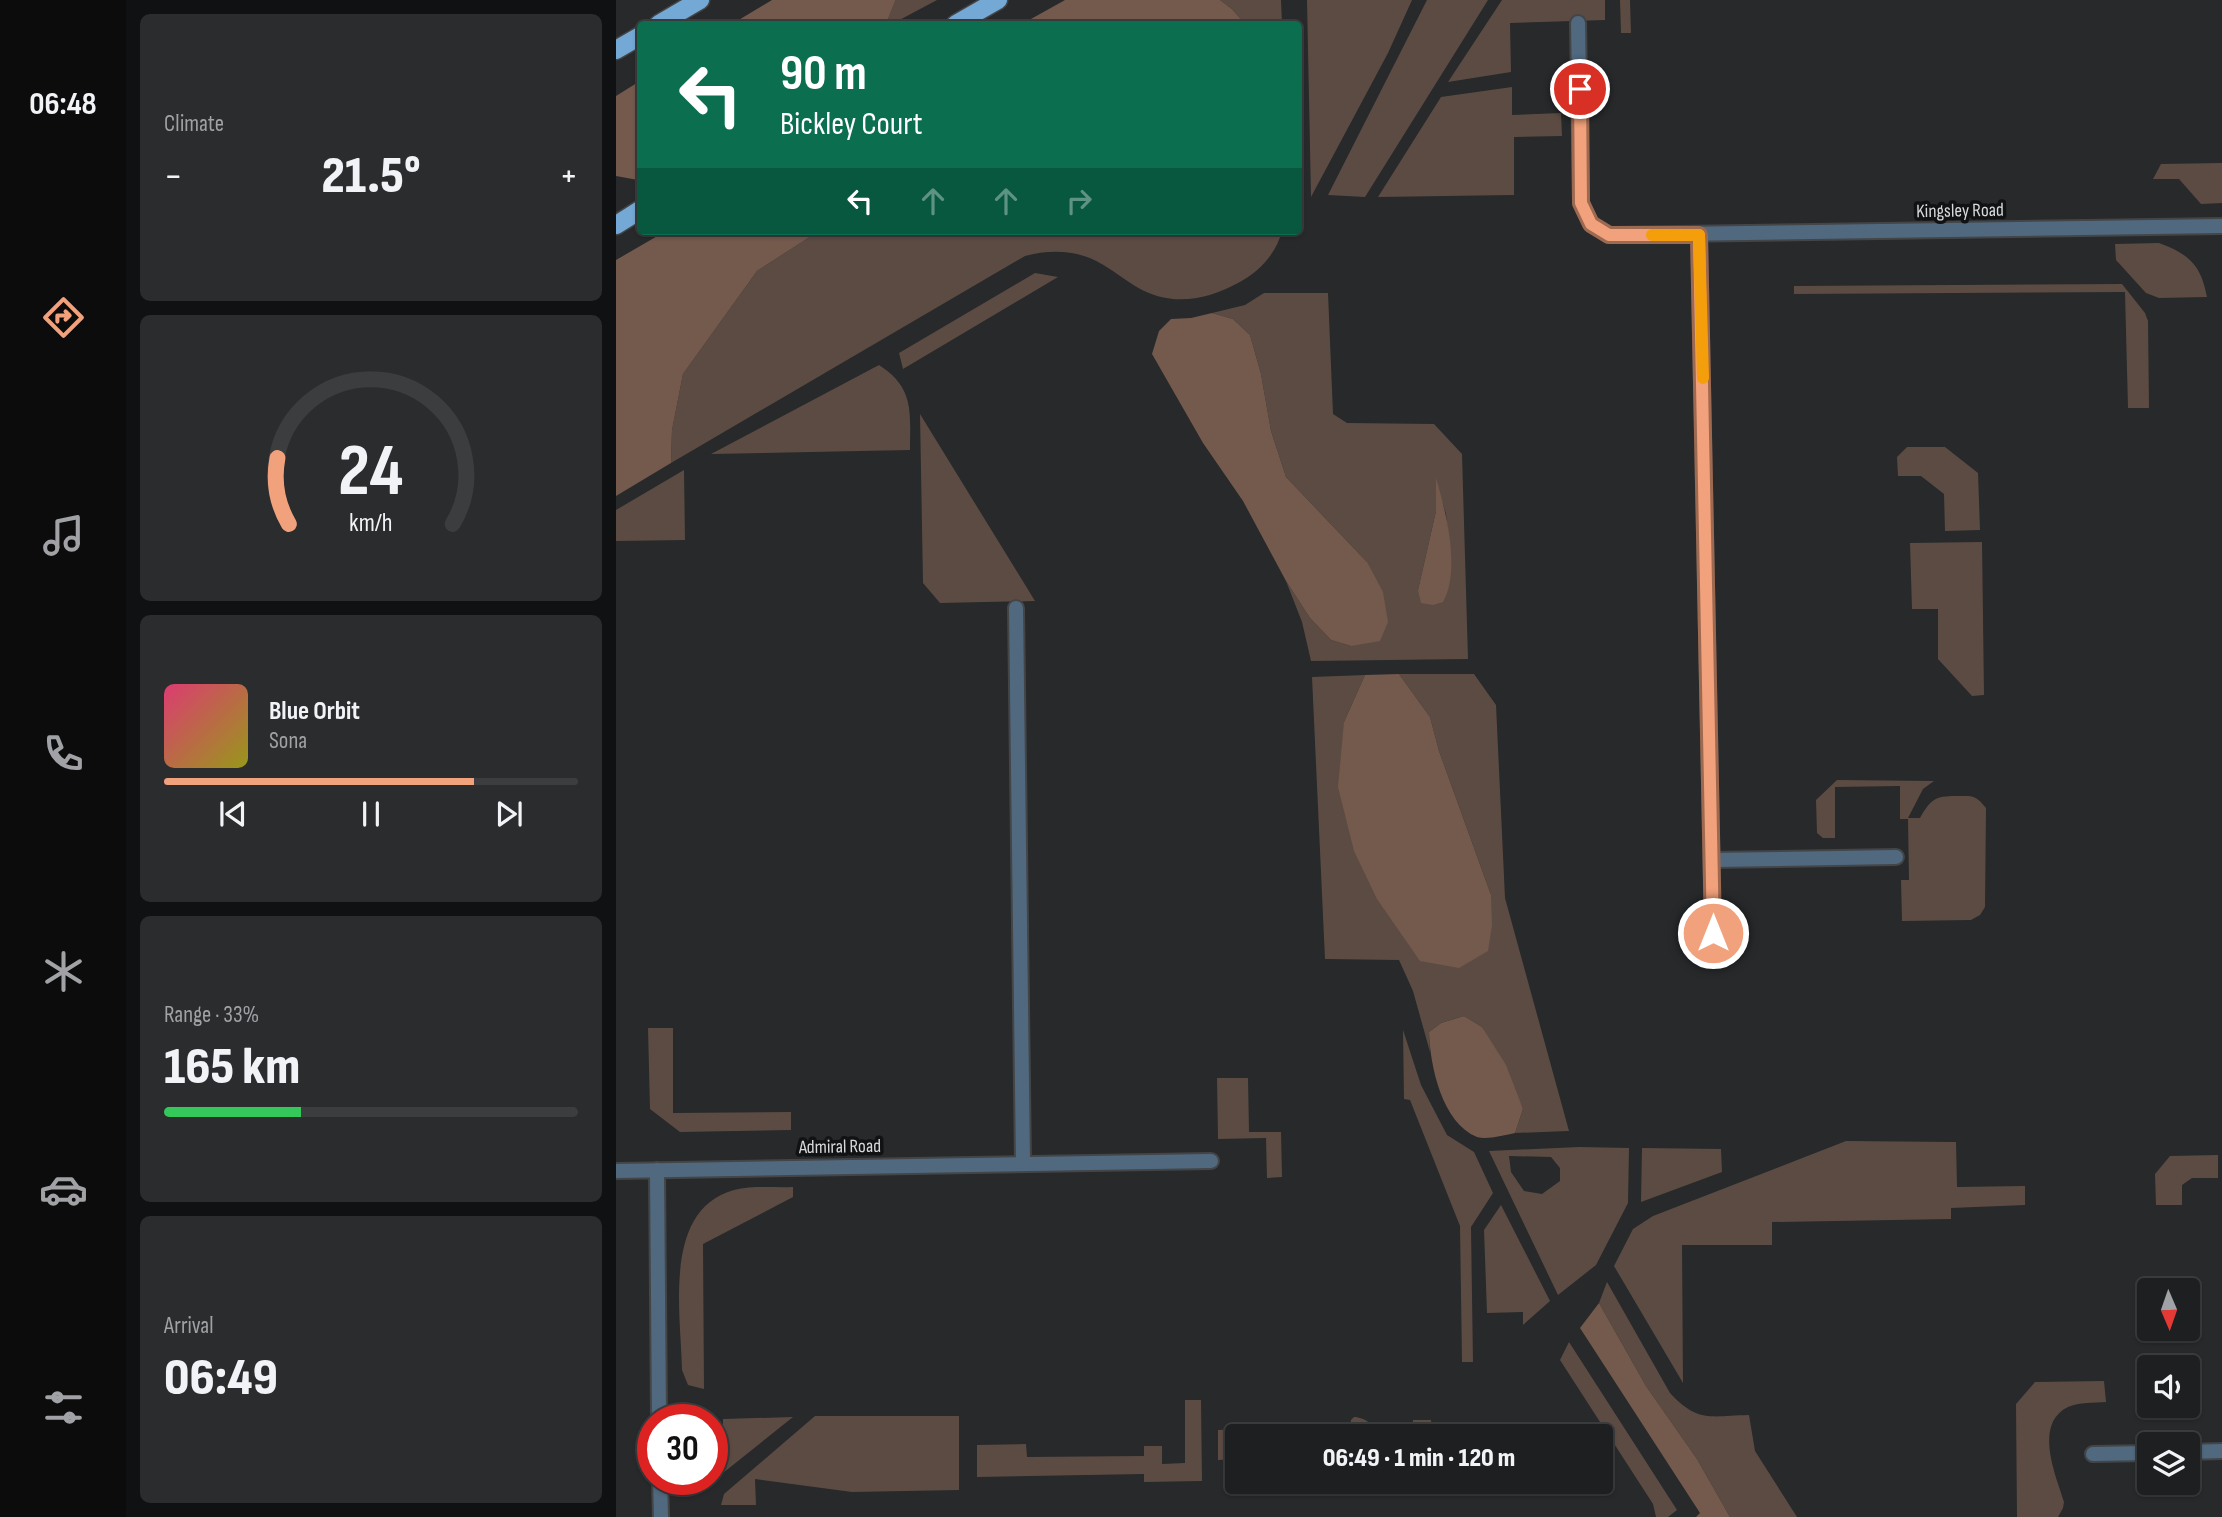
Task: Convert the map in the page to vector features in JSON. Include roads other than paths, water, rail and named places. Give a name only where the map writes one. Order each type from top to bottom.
[{"type":"main road","points":[[664,21],[700,0]]},
{"type":"main road","points":[[961,21],[998,0]]},
{"type":"main road","points":[[616,50],[637,38]]},
{"type":"main road","points":[[616,225],[637,213]]},
{"type":"street","name":"Kingsley Road","points":[[1578,23],[1581,203],[1591,224],[1609,235],[2222,226]]},
{"type":"street","points":[[1699,235],[1713,933]]},
{"type":"street","points":[[1016,608],[1023,1164]]},
{"type":"street","points":[[1712,860],[1896,857]]},
{"type":"street","name":"Admiral Road","points":[[616,1171],[1211,1161]]},
{"type":"street","points":[[657,1170],[659,1404]]},
{"type":"street","points":[[2200,1452],[2222,1451]]},
{"type":"street","points":[[2093,1454],[2137,1453]]},
{"type":"street","points":[[660,1495],[661,1517]]}]
